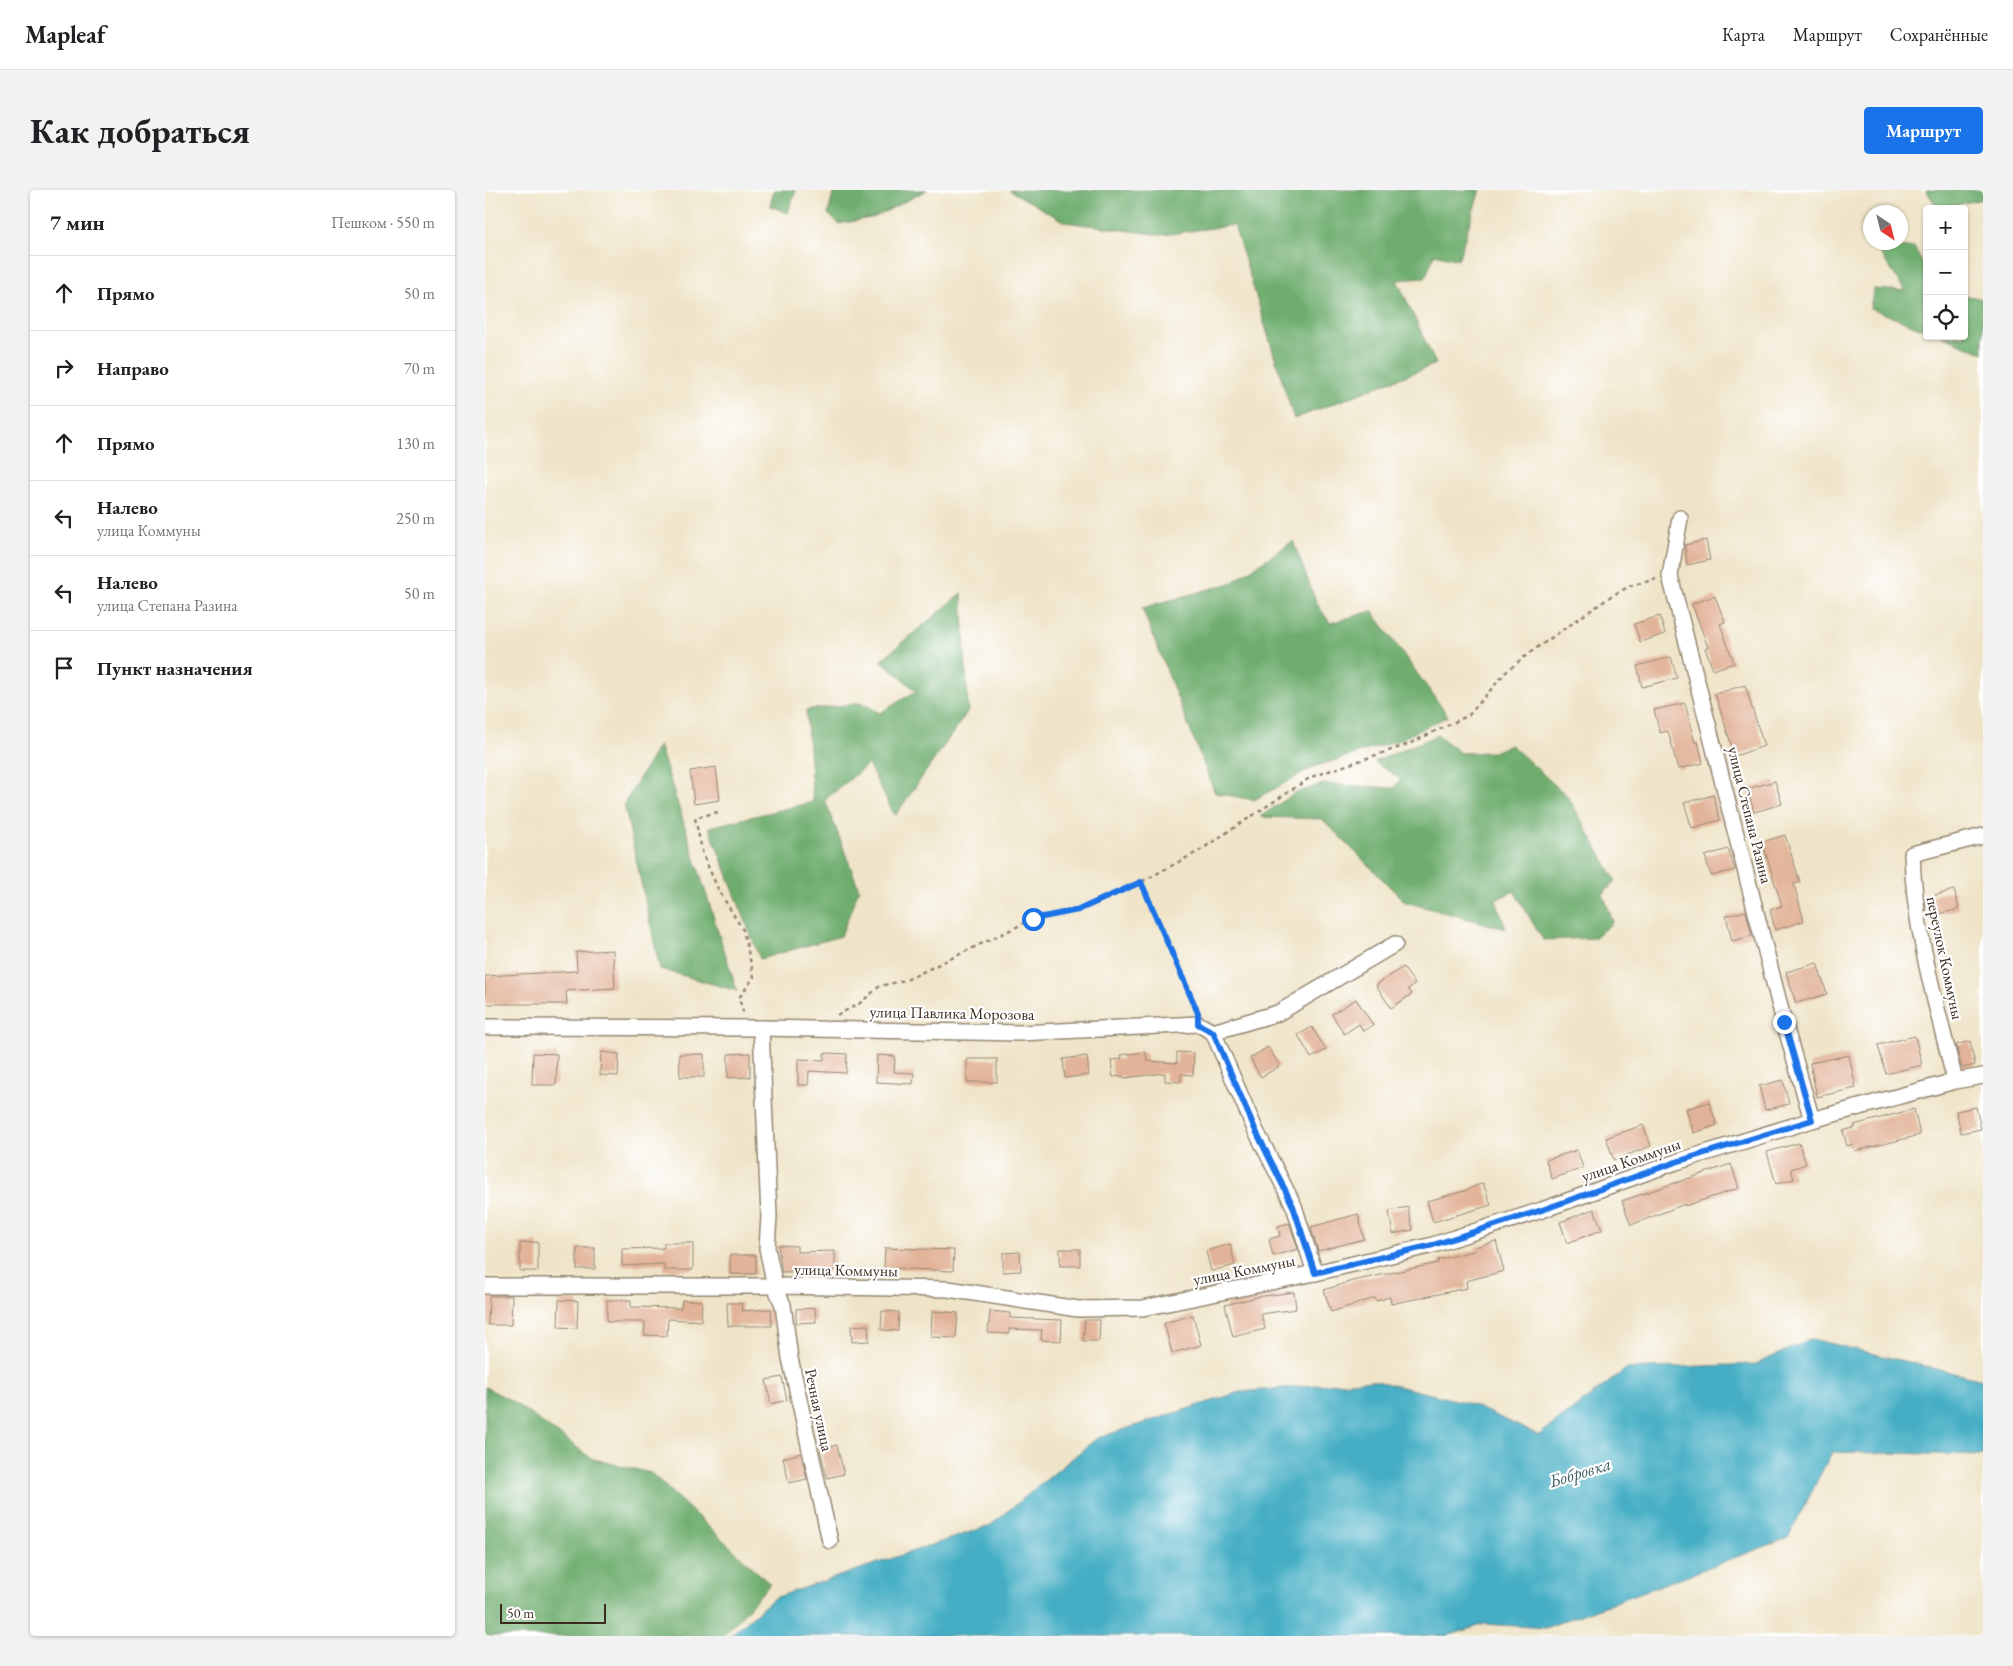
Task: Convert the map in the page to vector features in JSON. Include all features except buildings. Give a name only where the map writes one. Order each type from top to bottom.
[{"type":"street","name":"улица Степана Разина","points":[[1679,518],[1670,576],[1784,1022],[1812,1120]]},
{"type":"street","name":"переулок Коммуны","points":[[1955,1081],[1921,942],[1913,893],[1912,854],[1983,836]]},
{"type":"street","points":[[1213,1032],[1278,1013],[1395,944]]},
{"type":"street","name":"улица Павлика Морозова","points":[[485,1027],[754,1028],[1021,1033],[1198,1024]]},
{"type":"street","points":[[1198,1024],[1213,1032],[1255,1129],[1293,1206],[1315,1273]]},
{"type":"street","name":"Речная улица","points":[[754,1028],[769,1216],[767,1248],[775,1286],[783,1305],[790,1358],[830,1541]]},
{"type":"street","name":"улица Коммуны","points":[[485,1286],[775,1286],[948,1289],[1079,1309],[1133,1308],[1315,1273],[1433,1245],[1542,1210],[1676,1162],[1812,1120],[1955,1081],[1983,1076]]},
{"type":"path","points":[[834,1016],[859,1004],[880,986],[906,980],[1033,919],[1078,910],[1141,882],[1199,851],[1311,777],[1409,744],[1469,715],[1507,672],[1528,654],[1613,595],[1630,586],[1670,576]]},
{"type":"path","points":[[718,812],[695,818],[703,854],[713,877],[743,930],[754,977],[739,998],[754,1028]]},
{"type":"path","points":[[1141,882],[1198,1013],[1198,1024]]},
{"type":"green space","points":[[774,190],[796,190],[788,213],[770,206]]},
{"type":"green space","points":[[834,190],[927,190],[875,217],[839,224],[828,214]]},
{"type":"green space","points":[[1009,190],[1480,190],[1458,260],[1435,254],[1425,278],[1397,280],[1436,364],[1294,419],[1234,225],[1161,235],[1065,222]]},
{"type":"green space","points":[[1926,190],[1983,190],[1983,199],[1956,205],[1935,205]]},
{"type":"green space","points":[[1914,247],[1923,265],[1923,329],[1870,308],[1874,289],[1905,291],[1878,250],[1908,250],[1908,248]]},
{"type":"green space","points":[[1968,296],[1983,299],[1983,353],[1951,340],[1968,340]]},
{"type":"green space","points":[[1293,541],[1317,604],[1330,623],[1372,611],[1448,716],[1397,741],[1316,766],[1254,800],[1215,793],[1142,608],[1231,583]]},
{"type":"green space","points":[[962,593],[968,711],[895,816],[868,764],[825,800],[859,889],[841,936],[760,959],[709,827],[813,802],[806,710],[862,703],[880,713],[916,691],[881,660]]},
{"type":"green space","points":[[1438,735],[1460,753],[1493,752],[1511,745],[1568,797],[1616,881],[1603,894],[1613,922],[1594,938],[1543,940],[1514,891],[1496,900],[1506,929],[1405,902],[1322,819],[1260,817],[1295,793],[1323,784],[1394,788],[1401,779],[1374,762]]},
{"type":"green space","points":[[659,745],[737,991],[660,969],[624,804]]},
{"type":"green space","points":[[485,1387],[512,1401],[593,1459],[651,1473],[770,1584],[723,1636],[485,1636]]},
{"type":"water","name":"Бобровка","points":[[1812,1339],[1983,1380],[1983,1455],[1832,1452],[1788,1538],[1545,1628],[1485,1624],[1447,1636],[729,1636],[774,1598],[991,1525],[1097,1438],[1240,1392],[1372,1380],[1468,1403],[1539,1435],[1626,1369],[1756,1364]]},
{"type":"route","points":[[1033,919],[1078,910],[1141,882],[1198,1013],[1198,1024],[1213,1032],[1255,1129],[1293,1206],[1315,1273],[1433,1245],[1542,1210],[1676,1162],[1812,1120],[1784,1022]]}]
